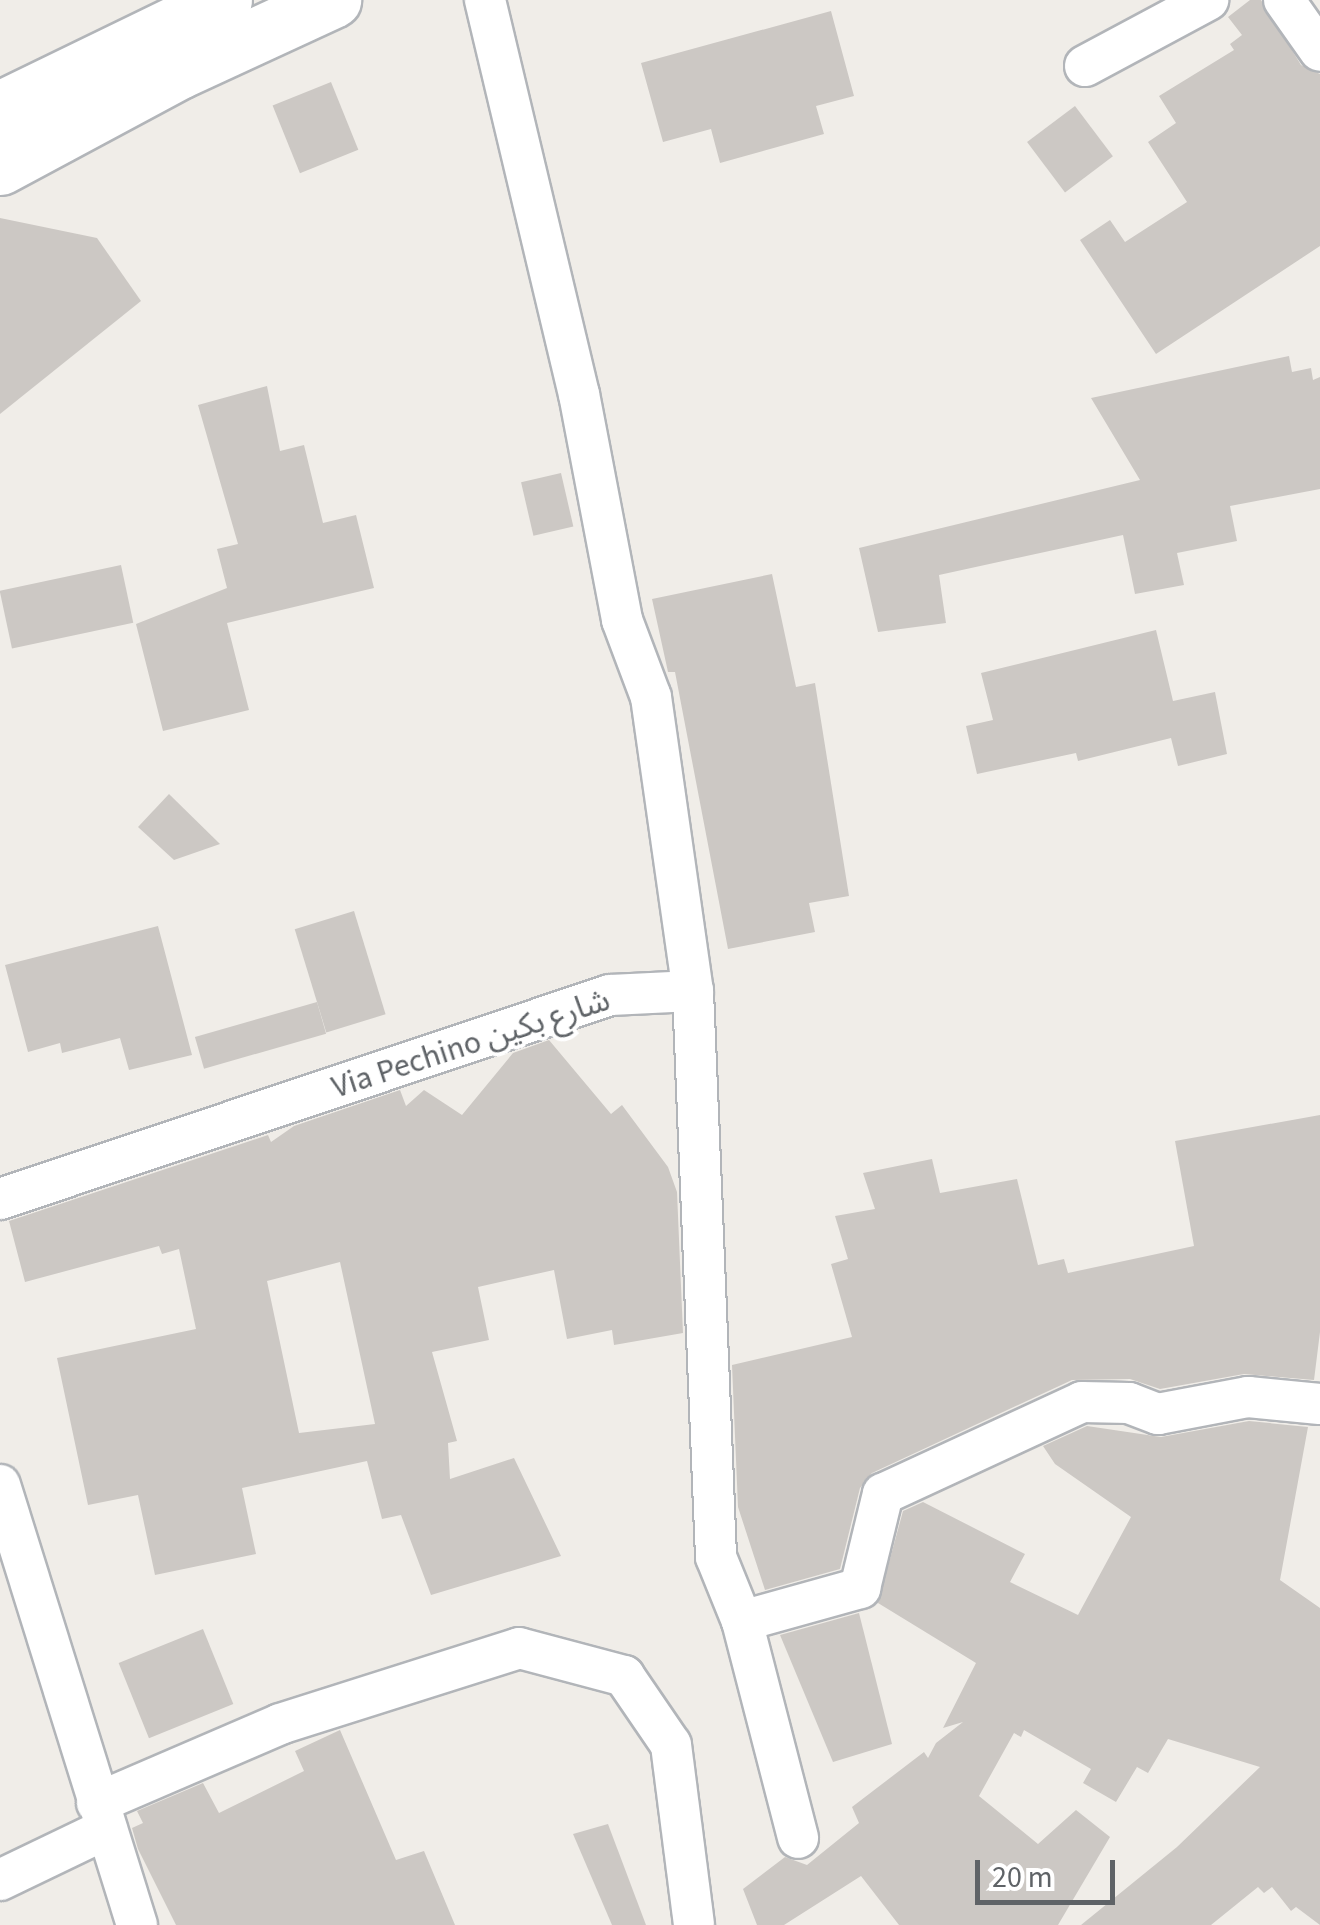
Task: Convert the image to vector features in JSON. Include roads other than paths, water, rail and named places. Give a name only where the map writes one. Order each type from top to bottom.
[{"type":"main road","points":[[0,109],[224,0]]},
{"type":"main road","points":[[0,167],[178,70],[333,0]]},
{"type":"street","points":[[485,0],[580,394],[622,620],[651,698],[693,991],[716,1557],[742,1621],[798,1838]]},
{"type":"street","points":[[1085,66],[1208,0]]},
{"type":"street","points":[[1284,0],[1320,51]]},
{"type":"street","name":"Via Pechino شارع بكين","points":[[0,1199],[610,995],[693,991]]},
{"type":"street","points":[[742,1621],[860,1588],[883,1494],[1082,1402],[1129,1403],[1158,1414],[1248,1397],[1320,1404]]},
{"type":"street","points":[[0,1485],[137,1925]]},
{"type":"street","points":[[0,1880],[102,1816],[280,1724],[518,1648],[624,1676],[671,1745],[694,1925]]}]
